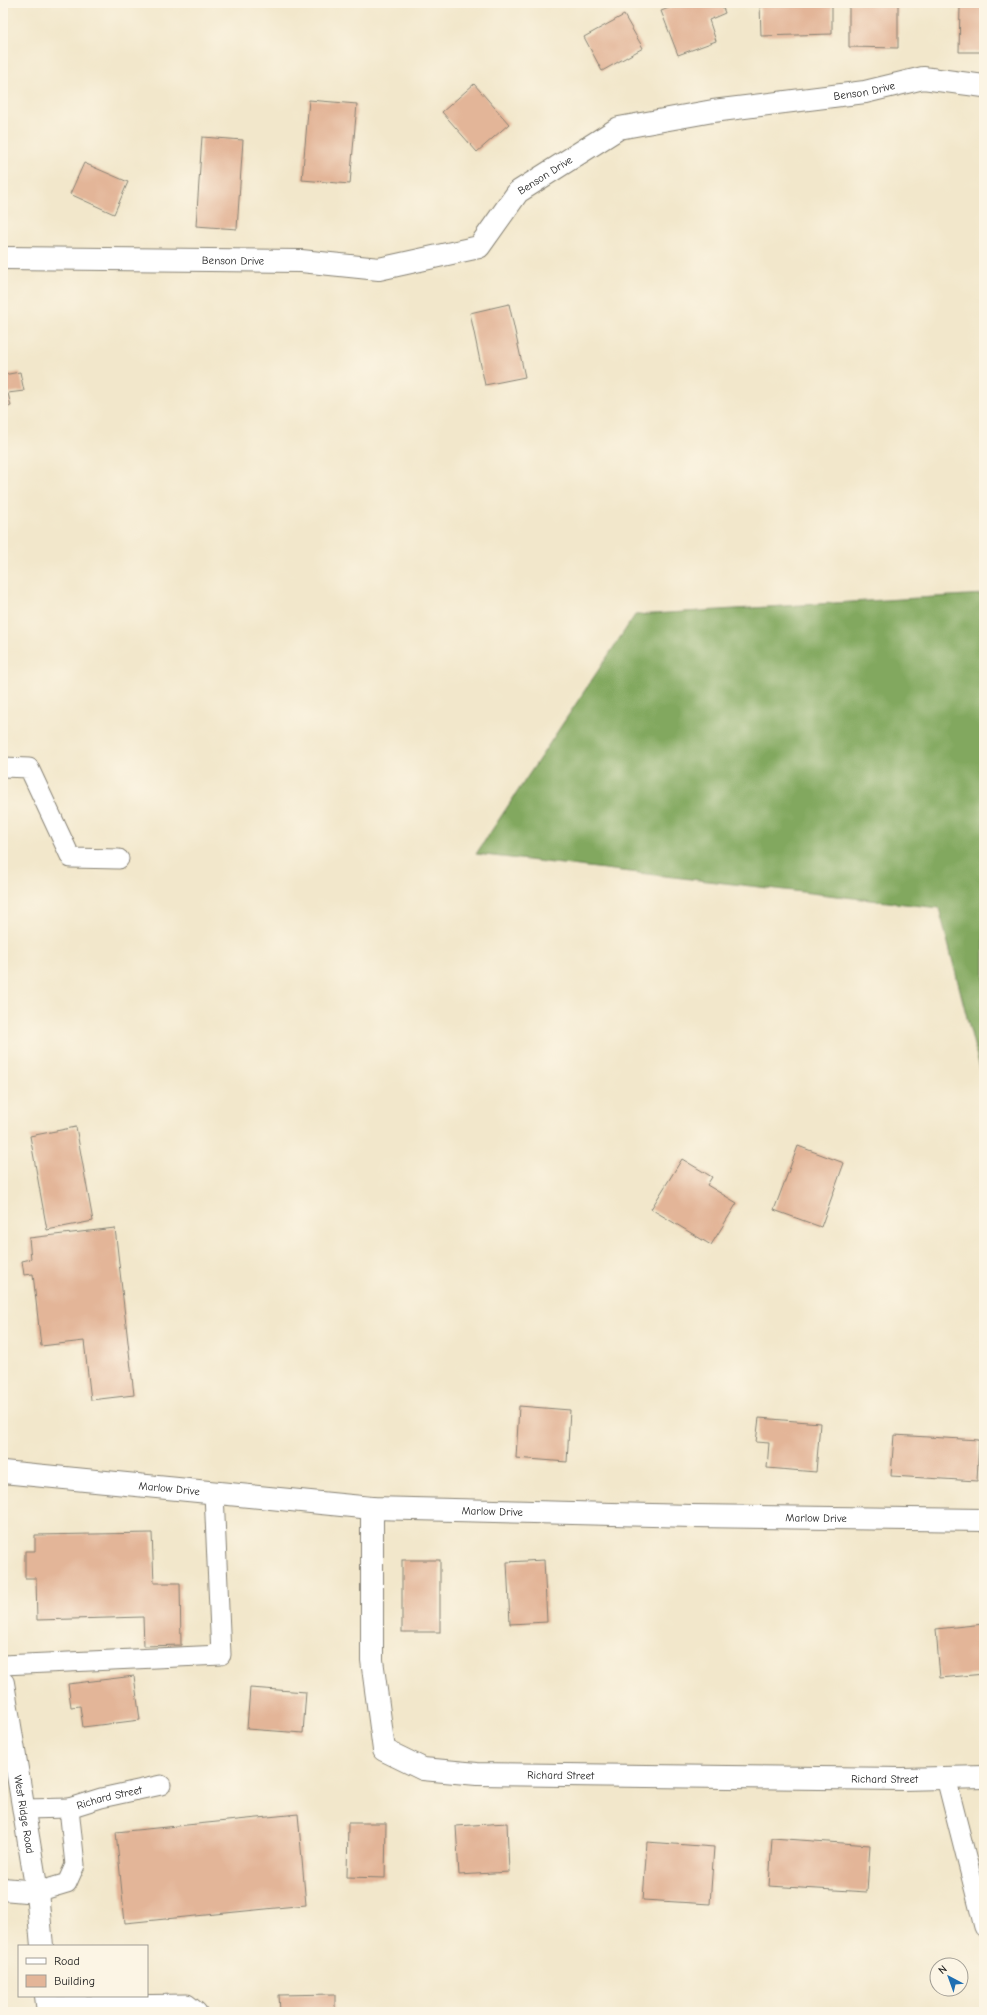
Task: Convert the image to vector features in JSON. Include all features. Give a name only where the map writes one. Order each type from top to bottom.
[{"type":"street","name":"Benson Drive","points":[[3,258],[301,260],[379,269],[478,247],[518,192],[619,128],[713,111],[865,92],[923,78],[984,86]]},
{"type":"street","name":"Marlow Drive","points":[[3,1472],[372,1508],[684,1516],[984,1520]]},
{"type":"street","name":"Richard Street","points":[[372,1508],[372,1660],[384,1750],[423,1769],[477,1774],[946,1778],[984,1777]]},
{"type":"street","name":"West Ridge Road","points":[[3,1683],[37,1892],[42,1945]]},
{"type":"street","points":[[3,1889],[37,1892]]},
{"type":"lane","points":[[3,767],[28,768],[71,858],[119,860]]},
{"type":"lane","points":[[3,1664],[221,1656],[214,1493]]},
{"type":"lane","points":[[946,1778],[984,1927]]},
{"type":"lane","name":"Richard Street","points":[[37,1892],[67,1883],[75,1865],[69,1808],[101,1798],[161,1785]]},
{"type":"lane","points":[[24,1809],[69,1808]]},
{"type":"lane","points":[[47,2005],[186,2004],[197,2012]]},
{"type":"green space","points":[[984,594],[984,1084],[939,908],[476,854],[635,615]]},
{"type":"building","points":[[682,3],[721,3],[725,13],[709,20],[716,41],[678,55],[661,11]]},
{"type":"building","points":[[760,3],[832,3],[832,34],[761,36]]},
{"type":"building","points":[[849,3],[898,3],[898,48],[849,47]]},
{"type":"building","points":[[960,6],[984,7],[984,52],[959,52]]},
{"type":"building","points":[[624,15],[643,48],[602,71],[584,37]]},
{"type":"building","points":[[474,84],[509,124],[477,152],[442,112]]},
{"type":"building","points":[[309,100],[357,104],[350,184],[302,180]]},
{"type":"building","points":[[202,137],[243,140],[237,229],[196,226]]},
{"type":"building","points":[[84,163],[128,182],[114,214],[70,194]]},
{"type":"building","points":[[509,304],[525,377],[485,385],[470,313]]},
{"type":"building","points":[[20,372],[24,391],[8,393],[11,406],[3,408],[3,375]]},
{"type":"building","points":[[76,1127],[93,1221],[47,1230],[30,1136]]},
{"type":"building","points":[[798,1146],[844,1163],[821,1227],[774,1210]]},
{"type":"building","points":[[682,1159],[712,1177],[707,1185],[737,1203],[711,1245],[651,1209]]},
{"type":"building","points":[[115,1228],[134,1395],[91,1400],[84,1341],[41,1346],[33,1274],[24,1275],[22,1261],[31,1259],[29,1238]]},
{"type":"building","points":[[519,1406],[570,1410],[567,1462],[516,1458]]},
{"type":"building","points":[[759,1418],[820,1423],[816,1472],[767,1468],[769,1443],[756,1442]]},
{"type":"building","points":[[894,1435],[979,1440],[977,1481],[891,1476]]},
{"type":"building","points":[[152,1533],[154,1583],[180,1583],[181,1645],[144,1646],[143,1617],[37,1620],[36,1578],[25,1578],[25,1551],[35,1551],[35,1535]]},
{"type":"building","points":[[402,1560],[440,1560],[440,1632],[402,1632]]},
{"type":"building","points":[[544,1560],[547,1622],[510,1624],[507,1562]]},
{"type":"building","points":[[984,1624],[984,1674],[940,1678],[936,1629]]},
{"type":"building","points":[[134,1676],[140,1720],[83,1727],[80,1706],[71,1707],[68,1684]]},
{"type":"building","points":[[250,1688],[306,1692],[303,1733],[247,1729]]},
{"type":"building","points":[[298,1814],[306,1905],[125,1923],[116,1832]]},
{"type":"building","points":[[348,1823],[386,1823],[385,1878],[347,1877]]},
{"type":"building","points":[[507,1823],[509,1872],[459,1875],[456,1826]]},
{"type":"building","points":[[772,1838],[870,1845],[867,1892],[769,1886]]},
{"type":"building","points":[[647,1842],[714,1847],[710,1904],[643,1900]]},
{"type":"building","points":[[335,1994],[335,2012],[280,2012],[279,1995]]}]
